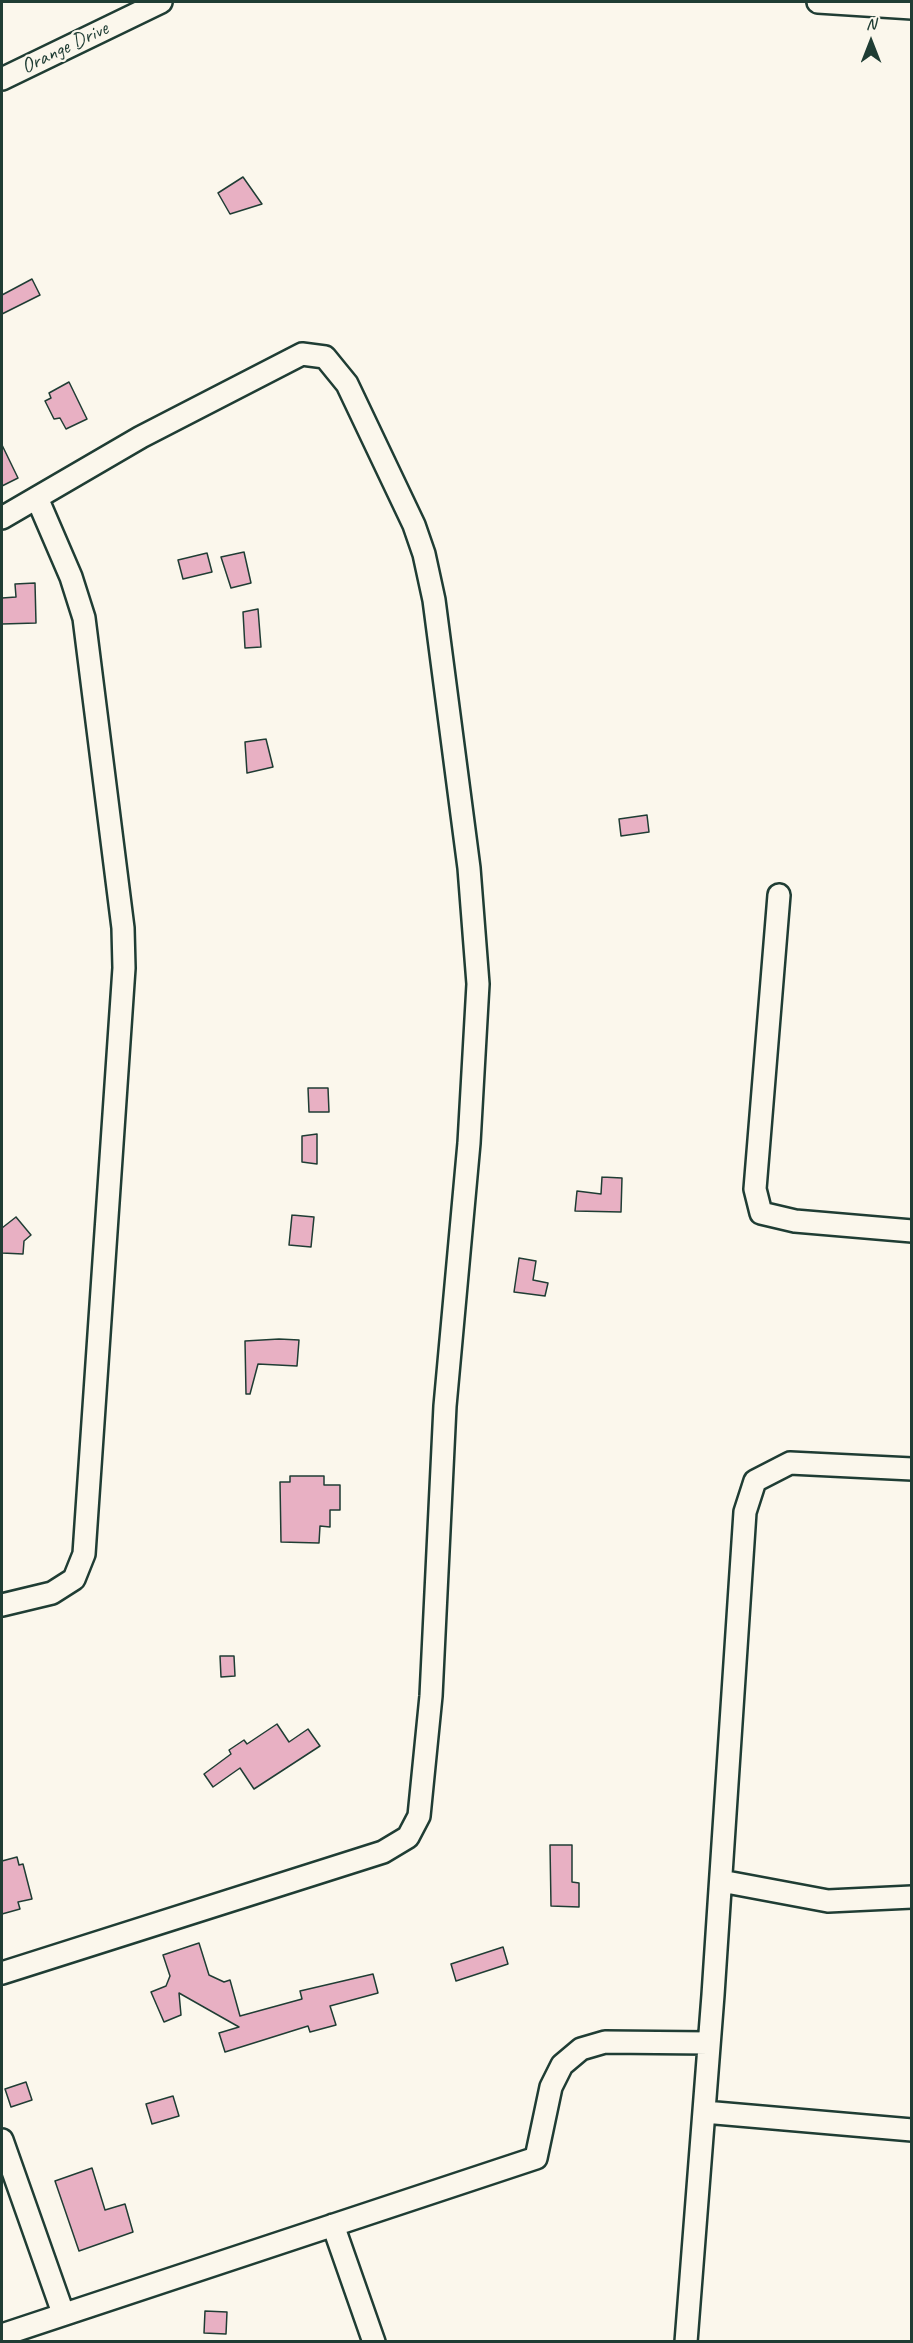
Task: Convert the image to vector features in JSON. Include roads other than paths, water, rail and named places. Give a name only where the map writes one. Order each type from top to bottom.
[{"type":"street","name":"Orange Drive","points":[[2,79],[161,2]]},
{"type":"street","points":[[818,2],[912,8]]},
{"type":"street","points":[[2,518],[141,437],[302,354],[325,357],[347,384],[414,525],[424,554],[434,600],[469,868],[478,984],[468,1154],[445,1406],[431,1696],[418,1816],[408,1837],[383,1852],[2,1973]]},
{"type":"street","points":[[2,1605],[52,1593],[74,1579],[84,1554],[124,969],[123,928],[84,618],[78,594],[37,498]]},
{"type":"street","points":[[778,895],[755,1190],[761,1213],[795,1221],[912,1231]]},
{"type":"street","points":[[686,2342],[721,1881],[745,1512],[755,1481],[790,1463],[912,1469]]},
{"type":"street","points":[[721,1881],[828,1900],[912,1897]]},
{"type":"street","points":[[2,2335],[536,2158],[551,2087],[562,2065],[581,2049],[605,2042],[709,2043]]},
{"type":"street","points":[[704,2112],[912,2130]]},
{"type":"street","points":[[2,2140],[63,2313]]},
{"type":"street","points":[[333,2225],[374,2342]]}]
